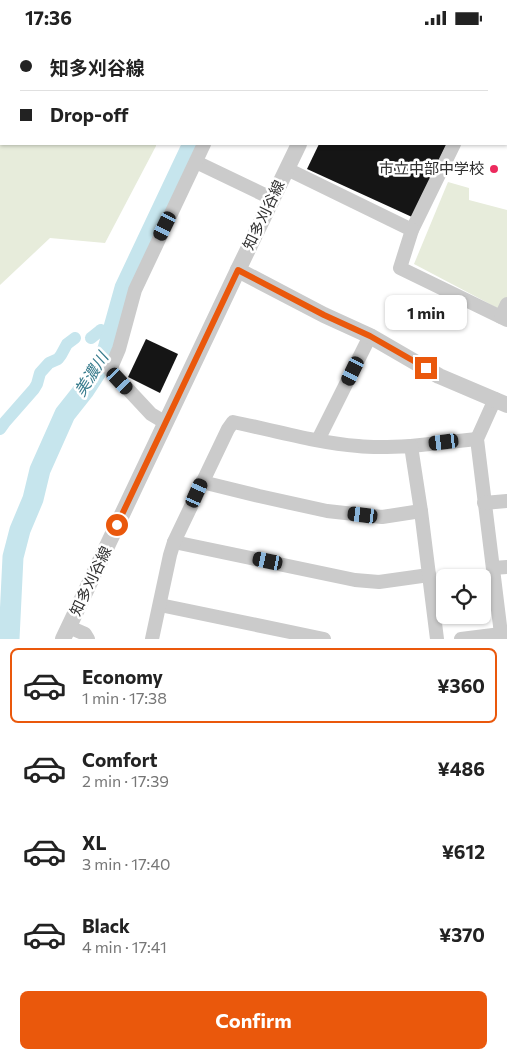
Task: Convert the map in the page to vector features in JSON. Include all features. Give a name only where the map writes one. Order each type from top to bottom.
[{"type":"street","points":[[166,423],[151,414],[110,369],[119,349],[134,290],[204,145]]},
{"type":"street","name":"知多刈谷線","points":[[66,633],[299,145]]},
{"type":"street","points":[[454,145],[412,230],[400,268],[504,319],[507,304]]},
{"type":"street","points":[[196,162],[273,199]]},
{"type":"street","points":[[287,169],[412,230]]},
{"type":"street","points":[[238,270],[324,315],[370,336],[439,376],[501,402],[477,439],[484,503],[504,634],[461,639]]},
{"type":"street","points":[[318,440],[370,336]]},
{"type":"street","points":[[152,639],[174,542],[233,422],[333,443],[358,446],[412,446],[477,439]]},
{"type":"street","points":[[412,446],[422,511],[437,639]]},
{"type":"street","points":[[202,482],[327,511],[382,517],[422,511]]},
{"type":"street","points":[[484,503],[507,501]]},
{"type":"street","points":[[174,542],[355,580],[379,582],[430,575]]},
{"type":"street","points":[[493,568],[507,567]]},
{"type":"street","points":[[160,605],[324,639]]},
{"type":"street","points":[[66,633],[85,635],[88,639]]},
{"type":"green space","points":[[0,145],[156,145],[105,243],[50,238],[0,285]]},
{"type":"green space","points":[[448,182],[469,188],[469,200],[507,210],[507,308],[505,312],[414,264]]},
{"type":"building","points":[[319,145],[447,145],[412,217],[307,169]]},
{"type":"building","points":[[146,339],[178,354],[160,393],[128,377]]},
{"type":"waterway","name":"美濃川","points":[[9,639],[13,557],[20,530],[33,499],[40,470],[65,414],[84,390],[106,356],[125,288],[193,145]]},
{"type":"waterway","points":[[91,338],[101,330]]},
{"type":"waterway","points":[[0,429],[34,389],[40,373],[49,363],[58,359],[67,344],[75,338]]},
{"type":"place","name":"市立中部中学校","points":[[494,169]]},
{"type":"route","points":[[117,525],[238,270],[324,315],[370,336],[426,368]]}]
